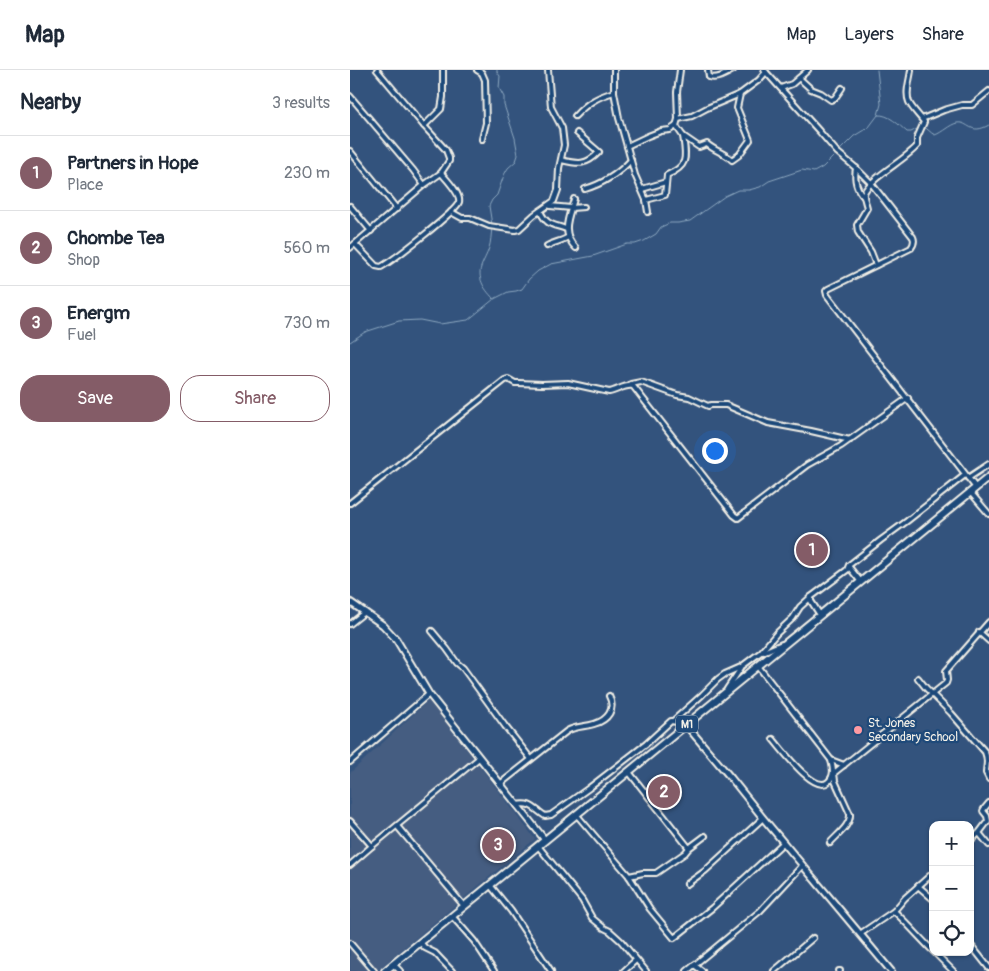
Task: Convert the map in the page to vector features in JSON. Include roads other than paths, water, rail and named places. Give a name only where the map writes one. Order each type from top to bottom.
[{"type":"highway","name":"M1","points":[[385,971],[989,477]]},
{"type":"street","points":[[350,248],[424,185],[441,173],[449,161],[448,154],[377,70]]},
{"type":"street","points":[[424,126],[441,110],[443,70]]},
{"type":"street","points":[[477,70],[482,73],[485,80],[485,127],[482,140]]},
{"type":"street","points":[[451,212],[462,218],[470,218],[489,226],[515,230],[519,229],[554,201],[557,194],[564,145],[562,128],[551,107],[548,70]]},
{"type":"street","points":[[614,70],[614,92],[619,118],[631,160],[646,200],[648,212]]},
{"type":"street","points":[[627,146],[676,126],[680,70]]},
{"type":"street","points":[[708,70],[710,77],[714,78],[732,70]]},
{"type":"street","points":[[781,88],[792,84],[808,70]]},
{"type":"street","points":[[864,197],[864,193],[871,183],[916,147],[917,138],[924,123],[910,104],[908,98],[911,70]]},
{"type":"street","points":[[678,119],[692,116],[740,94],[759,80],[765,71],[837,152],[871,183],[893,210],[913,237],[914,245],[912,248],[828,289],[826,291],[827,295],[976,488]]},
{"type":"street","points":[[799,78],[811,89],[831,100],[835,98],[842,88]]},
{"type":"street","points":[[922,119],[944,110],[962,105],[972,105],[989,91]]},
{"type":"street","points":[[574,116],[584,106],[599,97],[614,92]]},
{"type":"street","points":[[676,126],[683,136],[700,147],[707,144],[732,160],[750,140],[737,108],[740,94]]},
{"type":"street","points":[[350,96],[424,185]]},
{"type":"street","points":[[561,160],[575,163],[588,162],[600,152],[577,133]]},
{"type":"street","points":[[646,200],[665,195],[667,175],[682,167],[685,150],[683,136]]},
{"type":"street","points":[[350,151],[397,209]]},
{"type":"street","points":[[585,189],[598,184],[631,160]]},
{"type":"street","points":[[856,168],[856,186],[864,197],[867,208],[857,225],[857,229],[871,252],[876,265]]},
{"type":"street","points":[[355,244],[379,267],[383,266],[424,235],[451,212],[459,199],[441,173]]},
{"type":"street","points":[[642,189],[666,182]]},
{"type":"street","points":[[574,199],[566,229],[568,237],[576,248]]},
{"type":"street","points":[[350,206],[371,231]]},
{"type":"street","points":[[548,206],[584,207]]},
{"type":"street","points":[[540,211],[543,218],[549,224],[566,229]]},
{"type":"street","points":[[547,246],[568,237]]},
{"type":"street","points":[[350,503],[508,379],[519,384],[568,383],[609,392],[641,382],[677,395],[689,397],[708,406],[711,404],[726,405],[768,423],[850,440]]},
{"type":"street","points":[[629,385],[632,386],[738,518],[807,465],[841,446],[908,398]]},
{"type":"street","points":[[517,805],[531,806],[545,816],[551,815],[589,788],[631,756],[702,696],[721,676],[741,667],[761,652],[793,618],[800,607],[849,568],[857,559],[967,476],[989,464]]},
{"type":"street","points":[[970,492],[989,514]]},
{"type":"street","points":[[849,568],[861,582]]},
{"type":"street","points":[[811,597],[811,601],[820,615]]},
{"type":"street","points":[[350,602],[396,638],[429,694],[545,840]]},
{"type":"street","points":[[350,624],[365,612]]},
{"type":"street","points":[[773,739],[815,783],[823,785],[844,765],[946,683],[946,671],[989,622]]},
{"type":"street","points":[[432,631],[457,663],[464,668],[531,759]]},
{"type":"street","points":[[979,632],[989,642]]},
{"type":"street","points":[[761,652],[790,639]]},
{"type":"street","points":[[758,666],[831,760],[835,781],[850,814],[850,818],[848,823],[830,843]]},
{"type":"street","points":[[720,696],[732,683],[741,667]]},
{"type":"street","points":[[918,678],[985,752],[988,758],[986,773],[989,779]]},
{"type":"street","points":[[350,762],[429,694]]},
{"type":"street","points":[[500,784],[567,731],[576,727],[595,724],[602,720],[611,711],[612,702],[609,696]]},
{"type":"street","points":[[673,720],[684,726],[731,778],[802,866],[891,971]]},
{"type":"street","points":[[350,865],[480,758]]},
{"type":"street","points":[[831,760],[844,765]]},
{"type":"street","points":[[628,772],[689,848]]},
{"type":"street","points":[[974,837],[988,822],[988,818],[983,811],[989,803]]},
{"type":"street","points":[[576,814],[628,876],[650,909],[674,938],[712,908],[783,843]]},
{"type":"street","points":[[687,884],[706,871],[763,818]]},
{"type":"street","points":[[350,821],[372,846]]},
{"type":"street","points":[[397,826],[464,906]]},
{"type":"street","points":[[979,833],[989,845]]},
{"type":"street","points":[[628,876],[643,873],[656,874],[706,836]]},
{"type":"street","points":[[538,846],[582,900],[592,918],[610,931],[646,971]]},
{"type":"street","points":[[687,971],[760,911],[802,866]]},
{"type":"street","points":[[860,934],[894,912],[905,898],[929,876]]},
{"type":"street","points":[[490,885],[511,911],[550,971]]},
{"type":"street","points":[[918,886],[929,896]]},
{"type":"street","points":[[894,912],[929,948]]},
{"type":"street","points":[[452,916],[474,941],[494,971]]},
{"type":"street","points":[[774,971],[813,938]]},
{"type":"street","points":[[420,942],[425,948],[435,953],[452,971]]},
{"type":"street","points":[[350,943],[374,971]]},
{"type":"street","points":[[974,949],[989,968]]},
{"type":"street","points":[[937,956],[953,971]]},
{"type":"street","points":[[624,971],[636,960]]},
{"type":"street","points":[[393,964],[400,971]]},
{"type":"street","points":[[694,965],[702,971]]},
{"type":"waterway","points":[[492,225],[489,206],[497,195],[504,175],[508,168],[516,161],[518,155],[515,138],[504,105],[504,97],[499,88],[500,76],[497,70]]},
{"type":"waterway","points":[[839,151],[854,136],[869,127],[878,115],[881,104],[877,70]]},
{"type":"waterway","points":[[878,115],[890,118],[907,132],[919,128]]},
{"type":"waterway","points":[[923,127],[935,135],[957,123],[974,129],[989,125]]},
{"type":"waterway","points":[[350,342],[365,332],[399,321],[420,320],[440,324],[468,320],[494,299],[508,292],[522,289],[538,271],[551,264],[593,256],[627,244],[644,241],[656,234],[661,227],[670,223],[690,221],[725,196],[738,190],[760,187],[769,181],[802,170],[814,172],[823,167],[834,156]]},
{"type":"waterway","points":[[492,228],[490,246],[481,267],[480,276],[483,285],[494,299]]},
{"type":"place","name":"Partners in Hope","points":[[812,550]]},
{"type":"place","name":"St. Jones Secondary School","points":[[858,730]]},
{"type":"place","name":"Chombe Tea","points":[[664,792]]},
{"type":"place","name":"Energm","points":[[498,845]]}]
